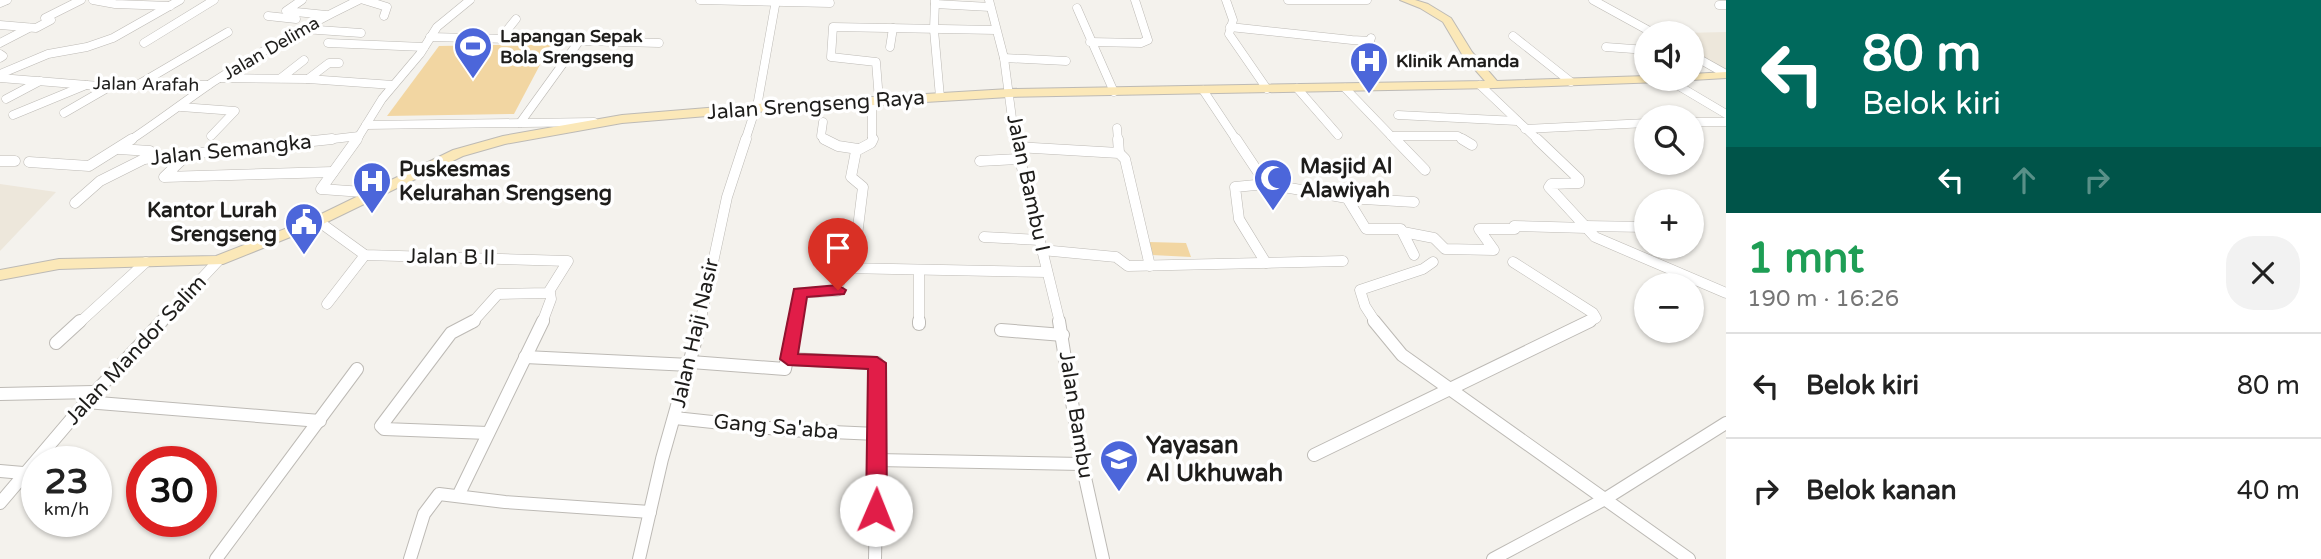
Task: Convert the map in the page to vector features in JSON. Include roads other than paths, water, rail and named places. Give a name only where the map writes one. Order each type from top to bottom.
[{"type":"main road","points":[[1405,0],[1424,6],[1447,20],[1467,54],[1494,85]]},
{"type":"main road","points":[[1704,77],[1724,76]]},
{"type":"main road","name":"Jalan Srengseng Raya","points":[[0,275],[59,264],[218,261],[318,221],[440,161],[483,145],[602,122],[756,108],[1009,93],[1494,85],[1634,80]]},
{"type":"street","points":[[0,3],[7,0]]},
{"type":"street","points":[[0,43],[51,20],[45,18],[81,0]]},
{"type":"street","points":[[93,0],[115,4],[170,6]]},
{"type":"street","points":[[0,76],[48,54],[86,47],[113,38],[180,0]]},
{"type":"street","points":[[144,43],[214,0]]},
{"type":"street","points":[[302,0],[286,11],[328,15]]},
{"type":"street","points":[[361,0],[387,7],[384,16]]},
{"type":"street","name":"Jalan Delima","points":[[29,162],[87,166],[118,149],[184,105],[208,85],[316,21],[361,0]]},
{"type":"street","points":[[377,193],[323,191],[322,187],[439,24],[470,0]]},
{"type":"street","points":[[700,0],[830,4]]},
{"type":"street","points":[[1090,43],[1141,43],[1148,40],[1135,0]]},
{"type":"street","points":[[1226,0],[1233,20],[1229,34],[1267,89]]},
{"type":"street","points":[[1289,0],[1367,0]]},
{"type":"street","points":[[1593,0],[1634,23]]},
{"type":"street","name":"Jalan Haji Nasir","points":[[639,559],[662,459],[690,363],[727,197],[756,108],[776,1]]},
{"type":"street","points":[[940,97],[934,30],[935,2],[989,3]]},
{"type":"street","name":"Jalan Bambu I","points":[[989,3],[1004,58],[1016,147],[1047,272]]},
{"type":"street","points":[[1077,8],[1110,92]]},
{"type":"street","points":[[268,16],[316,21]]},
{"type":"street","points":[[500,39],[516,19]]},
{"type":"street","points":[[0,25],[33,28]]},
{"type":"street","points":[[823,122],[821,136],[834,145],[858,149],[871,143],[873,139],[878,66],[873,60],[832,58],[831,35],[834,26],[996,30]]},
{"type":"street","points":[[1230,27],[1289,32],[1317,38],[1370,41],[1371,38]]},
{"type":"street","points":[[890,47],[893,28]]},
{"type":"street","points":[[302,29],[360,33],[346,43]]},
{"type":"street","points":[[141,83],[228,32]]},
{"type":"street","points":[[1513,36],[1571,82]]},
{"type":"street","points":[[430,37],[659,43]]},
{"type":"street","points":[[520,122],[580,40]]},
{"type":"street","points":[[328,43],[424,47]]},
{"type":"street","points":[[1606,47],[1634,49]]},
{"type":"street","points":[[1004,58],[1066,61]]},
{"type":"street","points":[[281,78],[304,60]]},
{"type":"street","points":[[308,79],[329,63],[339,63]]},
{"type":"street","points":[[1704,63],[1724,76]]},
{"type":"street","name":"Jalan Arafah","points":[[0,76],[109,87],[129,87],[141,83],[208,85]]},
{"type":"street","points":[[219,79],[281,78],[393,85]]},
{"type":"street","points":[[3,97],[28,80]]},
{"type":"street","points":[[3,97],[43,80]]},
{"type":"street","points":[[13,115],[89,85]]},
{"type":"street","points":[[1480,85],[1579,179],[1579,183],[1551,184],[1549,187],[1586,227],[1603,240],[1726,293]]},
{"type":"street","points":[[64,113],[109,87]]},
{"type":"street","points":[[1297,88],[1338,135]]},
{"type":"street","points":[[1345,88],[1425,170]]},
{"type":"street","points":[[1203,90],[1266,184]]},
{"type":"street","points":[[1687,91],[1726,114]]},
{"type":"street","points":[[184,105],[235,111],[211,136]]},
{"type":"street","points":[[1398,115],[1517,121]]},
{"type":"street","points":[[366,125],[602,122]]},
{"type":"street","points":[[1704,122],[1726,122]]},
{"type":"street","points":[[1525,129],[1634,124]]},
{"type":"street","points":[[1117,128],[1119,153],[1125,159],[1150,266]]},
{"type":"street","name":"Jalan Semangka","points":[[75,203],[100,181],[145,159],[359,136]]},
{"type":"street","points":[[1391,136],[1458,136],[1472,145]]},
{"type":"street","points":[[1016,147],[1119,153]]},
{"type":"street","points":[[118,149],[150,151],[145,159]]},
{"type":"street","points":[[853,268],[863,187],[851,177],[858,149]]},
{"type":"street","points":[[186,156],[165,178],[333,172]]},
{"type":"street","points":[[980,161],[1019,159]]},
{"type":"street","points":[[0,161],[15,162]]},
{"type":"street","points":[[1266,263],[1239,219],[1235,187],[1238,185],[1266,184],[1347,198],[1414,202]]},
{"type":"street","points":[[1347,198],[1366,229],[1398,228],[1403,232],[1414,255]]},
{"type":"street","points":[[318,221],[365,255],[327,304]]},
{"type":"street","points":[[1403,232],[1434,238],[1445,249],[1494,250],[1479,229],[1515,229],[1514,226],[1634,227]]},
{"type":"street","points":[[984,237],[1116,257],[1126,266],[1343,261]]},
{"type":"street","name":"Jalan B II","points":[[365,255],[568,261],[553,289]]},
{"type":"street","name":"Jalan Mandor Salim","points":[[47,446],[218,261]]},
{"type":"street","points":[[56,343],[146,262]]},
{"type":"street","points":[[1433,262],[1423,269],[1362,287],[1360,296],[1379,327],[1402,355],[1689,559]]},
{"type":"street","points":[[1314,455],[1596,318],[1593,313],[1513,262]]},
{"type":"street","points":[[525,358],[782,369],[787,367],[799,293],[837,291],[842,268],[1047,272]]},
{"type":"street","points":[[919,271],[919,324]]},
{"type":"street","name":"Jalan Bambu","points":[[1047,272],[1063,335],[1082,464],[1103,559]]},
{"type":"street","points":[[458,496],[546,314],[553,289],[496,295],[472,323],[451,333],[381,426],[384,429],[410,432],[488,433]]},
{"type":"street","points":[[1001,330],[1063,335]]},
{"type":"street","points":[[788,359],[877,363],[875,559]]},
{"type":"street","points":[[216,559],[357,369]]},
{"type":"street","points":[[0,394],[90,397],[320,421]]},
{"type":"street","name":"Gang Sa'aba","points":[[675,418],[787,430],[877,434]]},
{"type":"street","points":[[1493,559],[1605,499],[1726,423]]},
{"type":"street","points":[[877,460],[1082,464]]},
{"type":"street","points":[[0,471],[21,473]]},
{"type":"street","name":"Jalan Mandor Salim","points":[[0,503],[21,476]]},
{"type":"street","points":[[410,559],[414,542],[435,496],[439,494],[650,512]]},
{"type":"place","name":"Lapangan Sepak Bola Srengseng","points":[[473,80]]},
{"type":"place","name":"Klinik Amanda","points":[[1369,95]]},
{"type":"place","name":"Masjid Al Alawiyah","points":[[1273,212]]},
{"type":"place","name":"Puskesmas Kelurahan Srengseng","points":[[372,215]]},
{"type":"place","name":"Kantor Lurah Srengseng","points":[[304,256]]},
{"type":"place","name":"Yayasan Al Ukhuwah","points":[[1119,493]]}]
